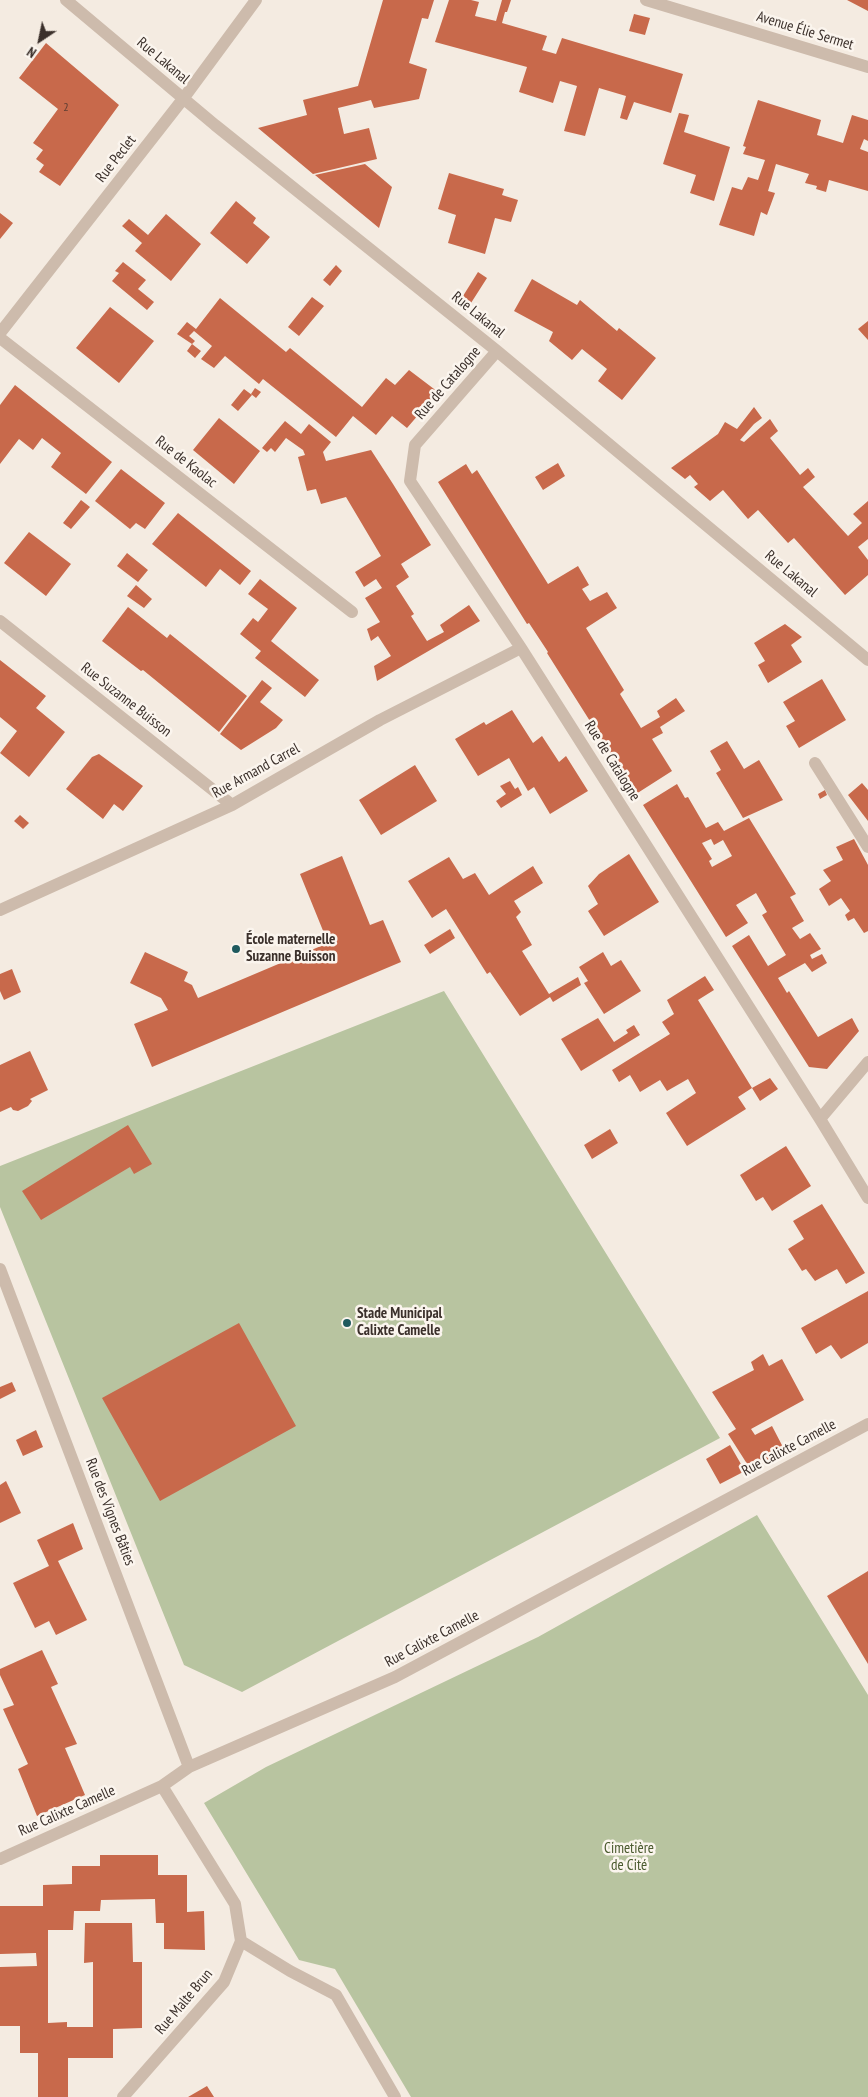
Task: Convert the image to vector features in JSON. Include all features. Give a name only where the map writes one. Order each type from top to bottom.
[{"type":"street","name":"Rue Lakanal","points":[[66,0],[183,99],[497,351],[868,660]]},
{"type":"street","name":"Avenue Élie Sermet","points":[[646,0],[868,66]]},
{"type":"street","name":"Rue Peclet","points":[[0,333],[183,99],[255,1]]},
{"type":"street","name":"Rue de Kaolac","points":[[0,338],[352,612]]},
{"type":"street","name":"Rue de Catalogne","points":[[497,351],[415,445],[410,481],[521,648],[820,1119],[868,1198]]},
{"type":"street","name":"Rue Suzanne Buisson","points":[[0,621],[232,805]]},
{"type":"street","name":"Rue Armand Carrel","points":[[0,910],[232,805],[380,720],[521,648]]},
{"type":"street","points":[[815,763],[868,847]]},
{"type":"street","points":[[820,1119],[868,1062]]},
{"type":"street","name":"Rue des Vignes Bâties","points":[[0,1269],[189,1767]]},
{"type":"street","name":"Rue Calixte Camelle","points":[[0,1859],[162,1786],[189,1767],[395,1677],[868,1424]]},
{"type":"street","points":[[162,1786],[235,1904],[241,1941],[290,1971],[336,1995],[395,2097]]},
{"type":"street","name":"Rue Malte Brun","points":[[123,2097],[224,1982],[241,1941]]},
{"type":"green space","name":"Stade Municipal Calixte Camelle","points":[[444,991],[720,1438],[242,1692],[184,1665],[0,1207],[0,1166]]},
{"type":"green space","name":"Cimetière de Cité","points":[[757,1515],[868,1695],[868,2097],[411,2097],[335,1969],[299,1960],[204,1803],[266,1767],[538,1637]]},
{"type":"building","points":[[383,0],[434,0],[428,19],[422,18],[409,63],[427,69],[419,99],[374,108],[371,100],[338,108],[344,134],[369,128],[377,159],[313,174],[258,128],[307,115],[303,100],[358,86]]},
{"type":"building","points":[[449,0],[479,2],[475,16],[496,21],[502,0],[511,0],[502,23],[547,36],[542,50],[556,54],[562,38],[683,74],[671,113],[634,102],[627,120],[620,118],[626,96],[599,88],[585,136],[564,131],[577,86],[560,81],[553,103],[519,92],[527,67],[435,42]]},
{"type":"building","points":[[847,0],[868,0],[868,11]]},
{"type":"building","points":[[634,14],[650,18],[645,35],[629,31]]},
{"type":"building","points":[[46,43],[119,105],[60,186],[39,172],[44,165],[36,159],[43,150],[33,143],[58,109],[19,78]]},
{"type":"building","points":[[758,100],[821,120],[817,135],[843,143],[852,115],[868,120],[868,141],[864,139],[860,149],[868,152],[868,191],[829,180],[826,192],[816,189],[817,186],[805,183],[809,174],[776,164],[768,191],[775,193],[767,215],[761,212],[754,236],[719,225],[732,187],[742,190],[748,177],[758,180],[765,160],[743,154],[746,147],[743,146]]},
{"type":"building","points":[[679,113],[689,115],[684,132],[730,147],[714,201],[690,193],[696,175],[663,164]]},
{"type":"building","points":[[365,164],[392,187],[379,228],[315,175]]},
{"type":"building","points":[[449,173],[504,189],[502,195],[518,200],[511,222],[495,218],[485,254],[448,243],[456,215],[438,209]]},
{"type":"building","points":[[236,201],[256,218],[253,223],[270,237],[247,264],[210,233]]},
{"type":"building","points":[[0,213],[13,223],[0,239]]},
{"type":"building","points":[[166,214],[201,244],[171,281],[135,251],[142,243],[122,226],[129,219],[148,235]]},
{"type":"building","points":[[123,262],[146,280],[138,289],[154,302],[147,310],[112,281],[119,273],[115,271]]},
{"type":"building","points":[[336,265],[342,271],[330,286],[323,280]]},
{"type":"building","points":[[478,272],[487,278],[471,303],[463,296]]},
{"type":"building","points":[[532,279],[577,305],[580,300],[617,331],[619,328],[656,358],[622,400],[598,381],[607,369],[582,349],[572,360],[549,341],[553,332],[514,311]]},
{"type":"building","points":[[312,297],[324,306],[299,336],[288,327]]},
{"type":"building","points":[[220,298],[286,352],[290,348],[362,407],[386,378],[395,385],[409,370],[438,392],[407,428],[392,416],[376,435],[353,416],[336,437],[263,379],[259,384],[225,356],[214,368],[201,359],[212,346],[194,331],[189,336],[195,341],[192,344],[177,334],[187,322],[196,329]]},
{"type":"building","points":[[110,307],[154,341],[119,383],[76,348]]},
{"type":"building","points":[[868,321],[868,340],[858,329]]},
{"type":"building","points":[[192,344],[201,351],[195,358],[187,351]]},
{"type":"building","points":[[15,385],[112,462],[86,494],[51,467],[61,453],[42,438],[33,450],[19,439],[0,464],[0,405]]},
{"type":"building","points":[[255,388],[261,392],[256,398],[251,394]]},
{"type":"building","points":[[244,389],[252,395],[238,411],[231,405]]},
{"type":"building","points":[[754,407],[762,418],[740,440],[744,442],[770,419],[778,431],[770,438],[800,475],[808,468],[815,477],[803,487],[848,536],[862,523],[853,514],[868,501],[868,539],[858,547],[868,560],[868,575],[845,595],[794,538],[788,543],[758,510],[748,519],[723,490],[710,501],[694,487],[698,484],[690,475],[685,479],[671,468],[718,434],[725,422],[737,429]]},
{"type":"building","points":[[219,418],[260,451],[234,484],[193,450]]},
{"type":"building","points":[[285,421],[301,434],[309,424],[331,442],[323,452],[326,461],[371,450],[393,484],[431,545],[401,564],[409,577],[396,586],[414,614],[411,616],[427,641],[444,632],[440,625],[469,605],[480,621],[377,681],[374,666],[391,656],[378,636],[371,641],[367,629],[380,622],[365,598],[382,588],[376,579],[364,587],[355,572],[381,556],[346,497],[321,504],[316,489],[307,491],[298,457],[305,455],[303,450],[286,438],[275,452],[271,448],[267,452],[262,448]]},
{"type":"building","points":[[558,463],[565,476],[543,490],[535,477]]},
{"type":"building","points":[[466,464],[472,474],[477,470],[548,584],[578,566],[589,585],[582,589],[590,601],[607,592],[617,608],[586,628],[624,690],[620,694],[641,728],[660,717],[657,711],[676,698],[685,711],[660,727],[663,733],[652,739],[672,771],[636,794],[548,652],[529,623],[527,624],[438,482]]},
{"type":"building","points":[[121,469],[165,503],[145,529],[136,523],[130,529],[95,501]]},
{"type":"building","points":[[81,500],[90,507],[71,529],[63,523]]},
{"type":"building","points":[[178,513],[251,571],[240,585],[220,569],[206,587],[152,544]]},
{"type":"building","points":[[29,532],[71,564],[46,596],[4,563]]},
{"type":"building","points":[[127,553],[148,570],[138,582],[117,566]]},
{"type":"building","points":[[260,579],[297,608],[271,641],[319,680],[305,697],[255,658],[261,651],[240,634],[253,618],[258,622],[268,609],[248,594]]},
{"type":"building","points":[[136,585],[152,599],[144,608],[127,596]]},
{"type":"building","points":[[128,607],[167,638],[170,634],[247,696],[219,732],[143,670],[141,671],[102,641]]},
{"type":"building","points":[[785,624],[802,637],[791,645],[802,662],[768,683],[758,665],[765,661],[754,643]]},
{"type":"building","points":[[0,660],[46,696],[36,708],[65,732],[29,777],[0,753],[17,731],[0,717]]},
{"type":"building","points":[[822,679],[846,720],[799,748],[786,726],[795,721],[783,702]]},
{"type":"building","points":[[262,680],[272,688],[260,702],[283,720],[276,728],[241,750],[220,734]]},
{"type":"building","points":[[512,710],[533,743],[542,736],[559,762],[566,756],[588,791],[550,814],[534,787],[528,791],[509,758],[478,776],[455,739],[484,722],[486,725]]},
{"type":"building","points":[[727,741],[744,769],[759,760],[783,800],[743,818],[716,773],[721,770],[710,751]]},
{"type":"building","points":[[99,754],[143,786],[123,811],[114,804],[103,819],[66,789],[92,757]]},
{"type":"building","points":[[415,765],[437,801],[381,835],[359,800]]},
{"type":"building","points":[[510,781],[515,789],[518,787],[522,795],[501,808],[496,801],[506,794],[500,786]]},
{"type":"building","points":[[862,783],[868,790],[868,821],[848,795]]},
{"type":"building","points":[[677,784],[685,798],[688,797],[706,828],[718,822],[724,831],[749,818],[796,894],[790,897],[804,921],[792,928],[800,939],[810,933],[821,949],[810,955],[812,959],[822,954],[827,963],[812,972],[805,963],[778,978],[787,993],[789,991],[818,1037],[852,1018],[859,1031],[827,1069],[809,1067],[732,946],[749,935],[768,966],[786,955],[762,915],[767,912],[756,893],[736,905],[748,923],[726,937],[643,805]],"holes":[[[711,839],[714,845],[723,840],[732,856],[712,867],[709,861],[712,859],[702,843]]]},
{"type":"building","points":[[825,790],[827,795],[820,799],[818,794]]},
{"type":"building","points":[[20,815],[29,823],[23,829],[14,821]]},
{"type":"building","points":[[854,839],[868,865],[868,931],[864,933],[854,918],[848,921],[845,915],[850,911],[841,898],[829,906],[819,889],[831,881],[823,870],[843,860],[836,847]]},
{"type":"building","points":[[629,854],[659,902],[604,936],[588,911],[598,904],[588,886],[599,874]]},
{"type":"building","points":[[342,856],[370,925],[383,920],[401,962],[152,1067],[134,1024],[168,1010],[161,998],[130,983],[145,952],[188,972],[184,981],[192,985],[198,998],[328,943],[300,874]]},
{"type":"building","points":[[449,857],[463,879],[475,873],[489,895],[533,866],[543,883],[514,901],[521,912],[516,917],[532,945],[522,951],[549,994],[578,977],[581,985],[553,1002],[550,997],[520,1016],[490,972],[487,974],[446,909],[432,918],[408,881]]},
{"type":"building","points":[[450,929],[455,938],[430,954],[424,945]]},
{"type":"building","points":[[603,952],[611,966],[621,960],[641,991],[604,1014],[584,983],[588,981],[579,967]]},
{"type":"building","points":[[12,969],[21,992],[4,1000],[0,991],[0,974]]},
{"type":"building","points":[[705,976],[714,990],[698,1000],[752,1088],[738,1097],[746,1109],[687,1146],[666,1113],[696,1093],[688,1079],[667,1091],[660,1080],[640,1092],[630,1075],[619,1082],[612,1070],[670,1034],[662,1022],[674,1014],[667,1000]]},
{"type":"building","points":[[598,1018],[614,1042],[628,1033],[626,1030],[634,1025],[640,1035],[581,1071],[561,1039]]},
{"type":"building","points":[[30,1051],[48,1090],[30,1099],[32,1101],[28,1106],[18,1111],[13,1110],[11,1107],[0,1112],[0,1065]]},
{"type":"building","points":[[770,1078],[778,1089],[760,1101],[752,1088]]},
{"type":"building","points":[[128,1125],[152,1164],[134,1174],[130,1167],[41,1220],[22,1191]]},
{"type":"building","points":[[610,1129],[618,1143],[592,1159],[584,1145]]},
{"type":"building","points":[[786,1146],[811,1186],[772,1211],[763,1197],[756,1201],[740,1175]]},
{"type":"building","points":[[822,1204],[865,1273],[846,1284],[837,1269],[815,1281],[806,1269],[802,1271],[788,1249],[804,1239],[793,1221]]},
{"type":"building","points":[[868,1291],[868,1343],[841,1359],[831,1345],[816,1354],[801,1328]]},
{"type":"building","points":[[239,1323],[296,1426],[160,1501],[102,1398]]},
{"type":"building","points":[[763,1354],[769,1366],[782,1359],[804,1400],[751,1429],[755,1435],[772,1426],[785,1451],[751,1470],[728,1434],[736,1429],[712,1392],[754,1370],[751,1362]]},
{"type":"building","points":[[12,1382],[16,1391],[0,1399],[0,1387]]},
{"type":"building","points":[[36,1430],[43,1447],[23,1456],[16,1440]]},
{"type":"building","points":[[730,1445],[745,1471],[720,1484],[706,1459]]},
{"type":"building","points":[[6,1481],[21,1513],[0,1523],[0,1485]]},
{"type":"building","points":[[73,1523],[83,1549],[58,1561],[87,1620],[56,1635],[49,1621],[35,1628],[13,1583],[49,1566],[37,1540]]},
{"type":"building","points":[[868,1571],[868,1664],[827,1596]]},
{"type":"building","points":[[42,1650],[58,1684],[51,1687],[77,1744],[65,1748],[85,1795],[37,1816],[18,1769],[28,1764],[3,1709],[14,1705],[0,1675],[0,1669]]},
{"type":"building","points":[[100,1855],[158,1855],[158,1875],[187,1875],[187,1912],[204,1911],[205,1950],[164,1949],[164,1923],[156,1923],[155,1899],[101,1900],[100,1911],[74,1911],[73,1930],[48,1930],[48,2023],[67,2022],[67,2027],[93,2027],[93,1962],[84,1963],[85,1923],[132,1923],[133,1962],[142,1962],[142,2028],[113,2029],[113,2058],[68,2058],[68,2097],[38,2097],[38,2053],[20,2053],[20,2026],[0,2026],[0,1967],[37,1966],[36,1953],[0,1954],[0,1906],[43,1906],[43,1885],[72,1884],[72,1866],[100,1866]]},
{"type":"building","points":[[207,2086],[214,2097],[188,2097]]},
{"type":"place","name":"École maternelle Suzanne Buisson","points":[[236,949]]},
{"type":"place","name":"Stade Municipal Calixte Camelle","points":[[347,1323]]}]
